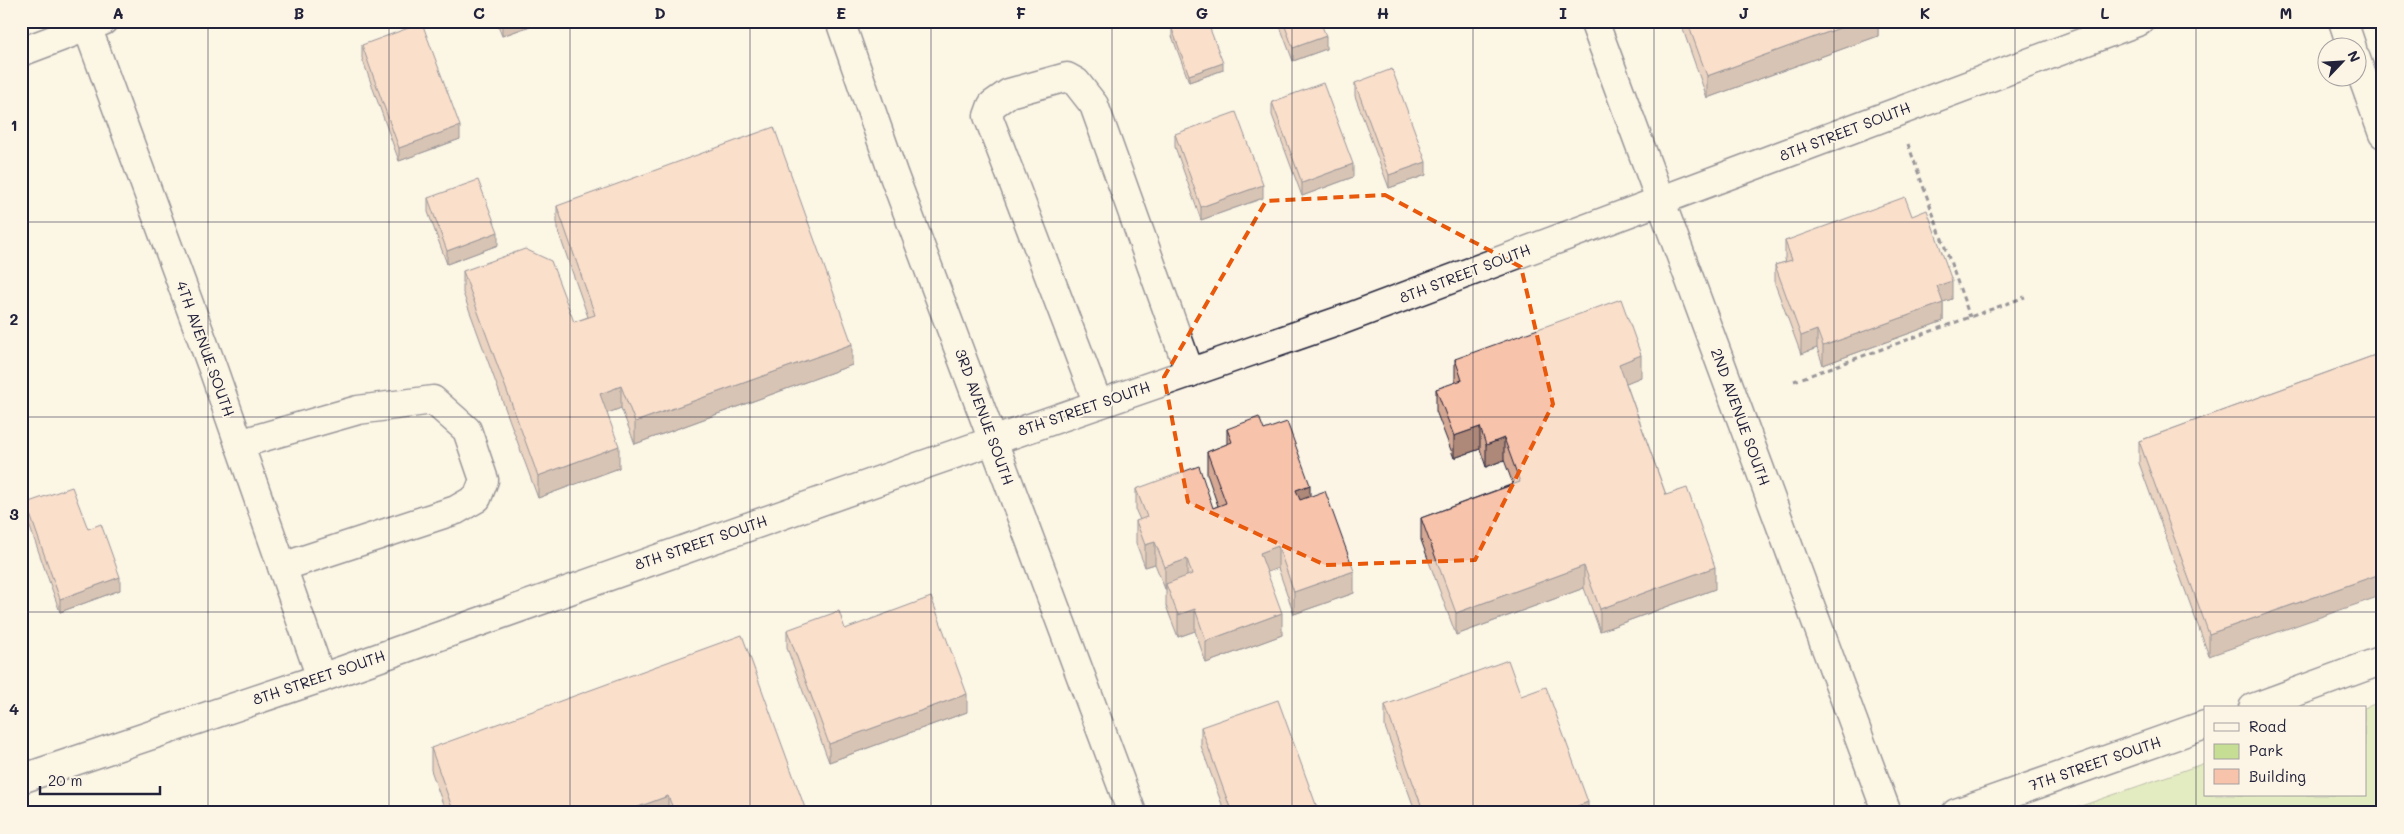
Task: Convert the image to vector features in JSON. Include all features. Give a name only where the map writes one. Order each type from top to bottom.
[{"type":"street","name":"3RD AVENUE SOUTH","points":[[840,21],[894,176],[1132,813]]},
{"type":"street","name":"2ND AVENUE SOUTH","points":[[1594,21],[1887,813]]},
{"type":"street","name":"8TH STREET SOUTH","points":[[21,779],[320,678],[993,440],[1342,320],[2140,21]]},
{"type":"street","points":[[2343,21],[2349,38]]},
{"type":"street","points":[[21,52],[92,23]]},
{"type":"street","name":"4TH AVENUE SOUTH","points":[[92,23],[320,678]]},
{"type":"street","points":[[1098,404],[988,116],[992,105],[1009,93],[1067,77],[1076,82],[1094,105],[1190,373]]},
{"type":"street","points":[[2366,87],[2383,134]]},
{"type":"street","points":[[239,444],[358,410],[433,400],[467,430],[484,480],[477,498],[456,510],[282,567]]},
{"type":"street","points":[[2258,706],[2383,660]]},
{"type":"street","name":"7TH STREET SOUTH","points":[[1956,813],[2204,725]]},
{"type":"path","points":[[1896,112],[1970,317]]},
{"type":"path","points":[[1794,381],[2025,297]]},
{"type":"highlighted area","points":[[1385,195],[1521,267],[1553,404],[1475,560],[1325,565],[1188,502],[1164,377],[1266,201]]},
{"type":"green space","points":[[2383,701],[2383,813],[2061,813],[2204,763],[2204,796],[2366,796],[2366,707]]},
{"type":"building","points":[[1193,21],[1207,21],[1223,63],[1189,75],[1172,29]]},
{"type":"building","points":[[1283,21],[1320,21],[1326,36],[1293,48]]},
{"type":"building","points":[[1687,21],[1859,21],[1707,76]]},
{"type":"building","points":[[422,23],[460,126],[399,148],[362,45]]},
{"type":"building","points":[[1392,69],[1426,162],[1389,175],[1355,83]]},
{"type":"building","points":[[1323,83],[1353,164],[1302,183],[1272,102]]},
{"type":"building","points":[[1236,112],[1263,185],[1201,207],[1175,134]]},
{"type":"building","points":[[774,127],[852,344],[635,422],[621,386],[600,394],[619,446],[538,476],[463,271],[525,249],[551,261],[574,322],[595,315],[557,206]]},
{"type":"building","points":[[478,180],[498,232],[447,251],[428,198]]},
{"type":"building","points":[[1905,197],[1912,216],[1927,210],[1952,281],[1937,286],[1943,303],[1823,346],[1817,330],[1801,336],[1775,265],[1792,260],[1785,241]]},
{"type":"building","points":[[1621,299],[1641,355],[1619,364],[1666,495],[1687,488],[1715,567],[1600,609],[1584,566],[1456,613],[1421,518],[1520,482],[1504,438],[1486,445],[1480,427],[1454,436],[1436,389],[1462,380],[1455,359]]},
{"type":"building","points":[[2378,354],[2383,368],[2383,573],[2209,634],[2139,441]]},
{"type":"building","points":[[1259,417],[1264,430],[1287,422],[1310,485],[1296,490],[1300,500],[1325,491],[1354,571],[1294,592],[1278,546],[1260,553],[1282,613],[1206,641],[1195,609],[1178,615],[1166,584],[1192,574],[1187,559],[1165,567],[1155,542],[1145,545],[1136,521],[1147,517],[1136,489],[1199,466],[1213,508],[1226,503],[1207,452],[1232,442],[1227,429]]},
{"type":"building","points":[[72,487],[88,529],[101,524],[120,577],[60,599],[26,503]]},
{"type":"building","points":[[931,597],[967,694],[829,744],[787,630],[839,611],[845,629]]},
{"type":"building","points":[[742,635],[805,808],[790,813],[675,813],[668,796],[622,813],[454,813],[431,748]]},
{"type":"building","points":[[1508,660],[1521,696],[1546,687],[1588,802],[1559,813],[1424,813],[1385,705]]},
{"type":"building","points":[[1278,700],[1319,813],[1232,813],[1201,727]]},
{"type":"building","points":[[307,807],[309,813],[290,813]]}]
